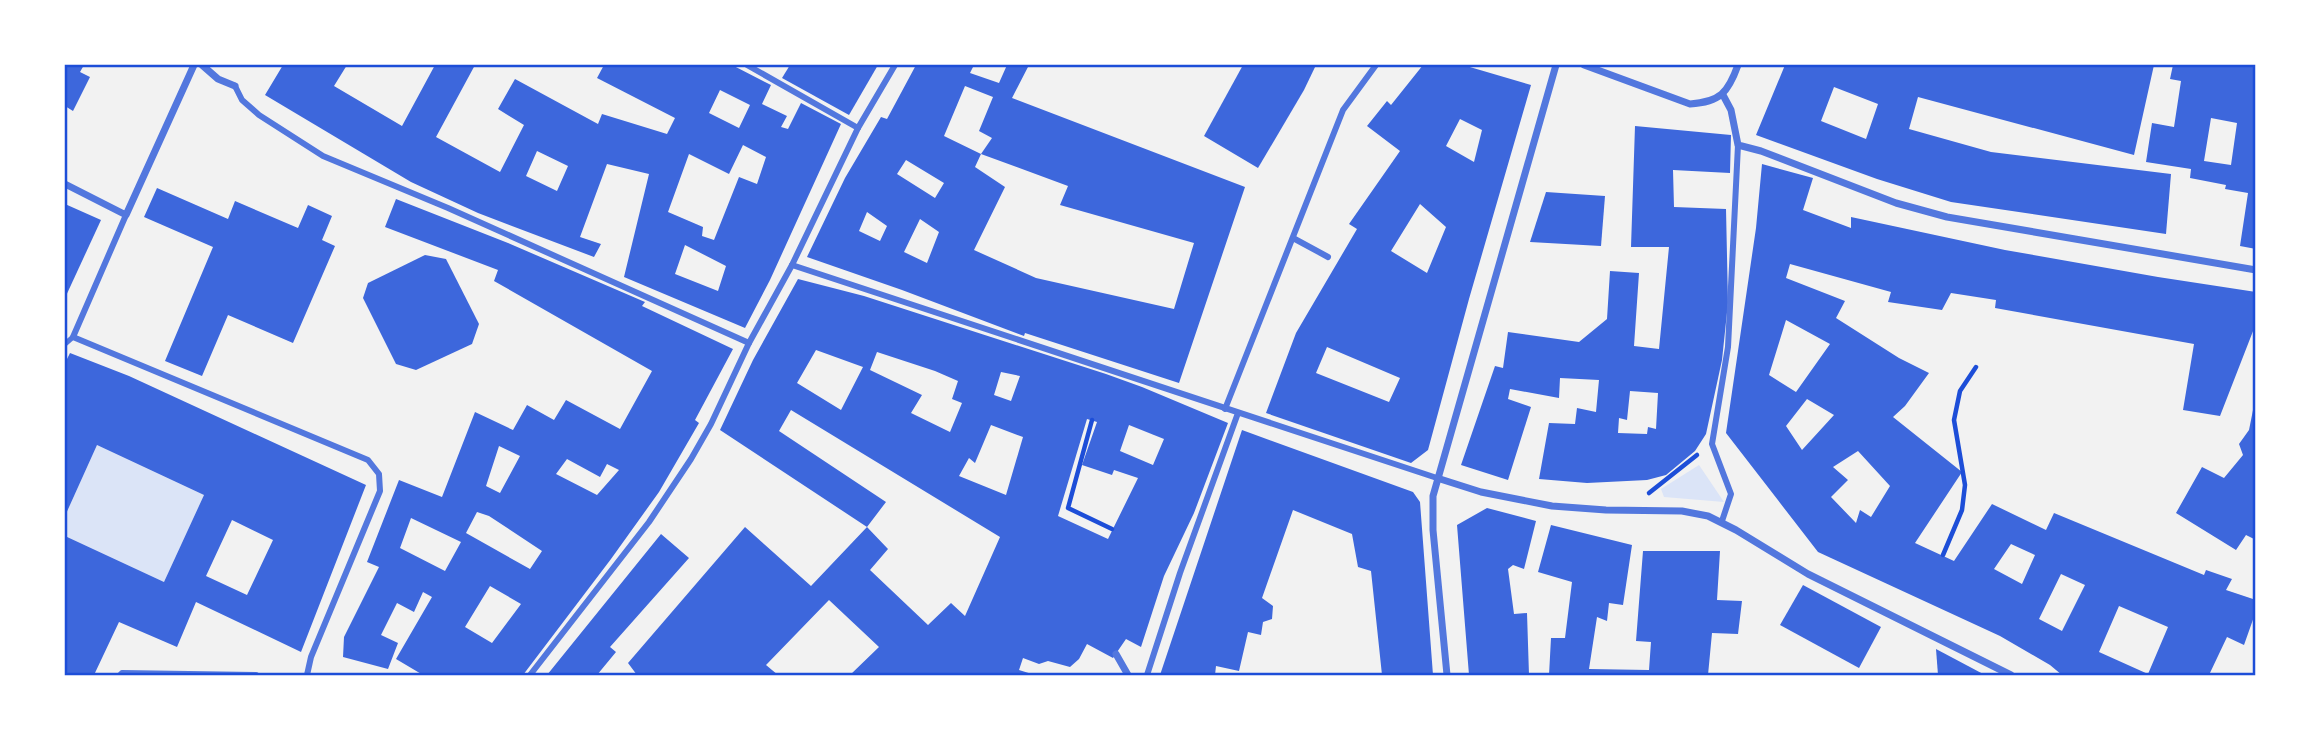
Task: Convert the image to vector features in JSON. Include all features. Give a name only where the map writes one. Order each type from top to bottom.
[{"type":"street","points":[[194,65],[73,337],[368,460],[379,474],[380,491],[311,657],[307,675]]},
{"type":"street","points":[[202,65],[218,79],[235,86],[242,100],[259,115],[323,156],[447,208],[749,343]]},
{"type":"street","points":[[747,65],[858,128]]},
{"type":"street","points":[[530,675],[649,522],[684,470],[711,424],[749,343],[792,265],[858,128],[895,65]]},
{"type":"street","points":[[1226,408],[1343,110],[1376,65]]},
{"type":"street","points":[[1447,675],[1433,530],[1433,496],[1556,65]]},
{"type":"street","points":[[1584,65],[1690,104],[1708,103],[1723,95],[1733,80],[1738,65]]},
{"type":"street","points":[[1722,522],[1731,494],[1712,444],[1728,347],[1738,145],[1731,110],[1723,95]]},
{"type":"street","points":[[1738,145],[1761,151],[1896,203],[1947,217],[2256,270]]},
{"type":"street","points":[[65,184],[126,215]]},
{"type":"street","points":[[1293,238],[1328,257]]},
{"type":"street","points":[[792,265],[1481,492],[1522,501],[1606,510],[1696,513],[1722,522],[1808,574],[2011,675]]},
{"type":"street","points":[[1147,675],[1180,573],[1238,413]]},
{"type":"street","points":[[1116,654],[1128,675]]},
{"type":"street","points":[[120,675],[256,675]]},
{"type":"lane","points":[[65,344],[73,337]]},
{"type":"path","points":[[1943,555],[1962,510],[1965,485],[1954,420],[1960,391],[1976,367]]},
{"type":"path","points":[[1091,420],[1068,508],[1112,529]]},
{"type":"path","points":[[1643,510],[1650,491],[1712,444]]},
{"type":"shaded area","points":[[97,445],[204,495],[164,582],[65,536],[65,516]]},
{"type":"shaded area","points":[[1699,465],[1724,502],[1664,497],[1661,489]]},
{"type":"building","points":[[65,65],[84,65],[80,72],[90,77],[73,111],[65,106]]},
{"type":"building","points":[[283,65],[347,65],[334,86],[402,126],[435,65],[475,65],[436,137],[500,172],[524,125],[498,109],[515,79],[598,124],[602,114],[667,134],[675,118],[597,78],[604,65],[732,65],[771,85],[762,104],[787,116],[781,127],[788,129],[801,103],[841,124],[770,280],[745,328],[624,277],[649,174],[607,164],[580,237],[601,244],[594,257],[478,213],[411,182],[265,95]],"holes":[[[720,90],[750,105],[739,128],[709,113]],[[743,145],[766,157],[757,184],[739,177],[714,240],[702,236],[703,227],[668,212],[689,154],[729,174]],[[537,151],[568,166],[557,191],[526,176]],[[685,245],[726,266],[718,291],[675,274]]]},
{"type":"building","points":[[790,65],[878,65],[849,115],[782,78]]},
{"type":"building","points":[[916,65],[974,65],[970,73],[999,83],[1007,65],[1029,65],[1012,98],[1245,187],[1179,383],[1025,333],[1024,336],[807,257],[845,178],[881,117],[887,119]],"holes":[[[965,86],[993,97],[979,131],[992,138],[981,154],[944,136]],[[981,154],[1068,186],[1060,205],[1194,243],[1174,309],[1036,278],[974,250],[1005,187],[975,167]],[[906,160],[944,183],[935,198],[897,174]],[[867,212],[887,226],[880,241],[859,231]],[[920,219],[939,232],[927,263],[904,252]]]},
{"type":"building","points":[[1243,65],[1316,65],[1258,168],[1204,136]]},
{"type":"building","points":[[1423,65],[1463,65],[1531,85],[1428,450],[1411,463],[1266,413],[1296,333],[1357,229],[1349,224],[1400,151],[1367,126],[1387,101],[1391,105]],"holes":[[[1460,119],[1482,130],[1474,162],[1446,146]],[[1420,204],[1446,227],[1427,273],[1391,251]],[[1327,347],[1400,378],[1389,402],[1316,373]]]},
{"type":"building","points":[[1785,65],[2154,65],[2134,155],[1918,97],[1909,129],[1991,152],[2171,174],[2166,234],[1951,202],[1877,179],[1756,135]],"holes":[[[1834,87],[1878,104],[1866,139],[1821,121]]]},
{"type":"building","points":[[2173,65],[2256,65],[2256,249],[2240,246],[2248,193],[2225,189],[2226,185],[2190,178],[2191,169],[2146,162],[2152,123],[2174,127],[2181,81],[2170,79]],"holes":[[[2211,118],[2237,123],[2231,165],[2204,161]]]},
{"type":"building","points":[[1635,126],[1731,135],[1730,173],[1673,170],[1674,207],[1726,209],[1728,303],[1722,360],[1706,434],[1695,451],[1666,475],[1647,480],[1587,483],[1539,479],[1549,423],[1575,424],[1577,408],[1596,412],[1599,380],[1560,378],[1559,398],[1510,389],[1508,399],[1531,407],[1508,480],[1461,465],[1495,366],[1503,368],[1508,332],[1579,342],[1607,319],[1610,271],[1639,273],[1634,346],[1659,349],[1669,247],[1631,247]],"holes":[[[1630,391],[1658,393],[1656,429],[1648,427],[1647,434],[1618,433],[1619,418],[1627,420]]]},
{"type":"building","points":[[1762,164],[1813,178],[1803,210],[1851,228],[1851,217],[2005,250],[2256,292],[2256,326],[2220,416],[2183,410],[2194,344],[1995,308],[1996,300],[1951,293],[1942,310],[1888,302],[1891,292],[1790,264],[1786,278],[1845,301],[1836,318],[1899,358],[1929,373],[1905,406],[1893,417],[1962,472],[1915,543],[1954,561],[1992,504],[2046,530],[2054,513],[2204,575],[2206,570],[2232,579],[2226,590],[2256,600],[2256,611],[2244,645],[2227,637],[2209,675],[2062,675],[2000,636],[1818,552],[1726,433],[1756,228]],"holes":[[[1786,320],[1830,344],[1796,392],[1769,375]],[[1807,399],[1834,415],[1802,450],[1786,426]],[[1858,451],[1890,486],[1871,517],[1860,510],[1856,523],[1831,497],[1848,480],[1833,467]],[[2011,544],[2035,555],[2022,584],[1994,569]],[[2061,574],[2085,585],[2062,631],[2039,619]],[[2119,606],[2168,627],[2148,674],[2099,652]]]},
{"type":"building","points":[[157,188],[228,219],[235,201],[298,228],[308,205],[332,216],[322,240],[335,246],[293,343],[228,315],[202,376],[165,361],[213,247],[144,217]]},
{"type":"building","points":[[1546,192],[1605,196],[1601,246],[1530,242]]},
{"type":"building","points":[[396,199],[508,243],[645,302],[642,306],[733,349],[695,420],[699,423],[659,492],[523,675],[423,675],[396,659],[432,597],[423,592],[414,612],[397,603],[381,635],[398,643],[388,669],[343,657],[344,637],[379,567],[367,562],[399,480],[442,497],[475,412],[513,430],[527,405],[554,420],[566,400],[620,429],[652,371],[494,281],[498,270],[385,227]],"holes":[[[499,446],[520,456],[500,493],[486,486]],[[567,459],[600,477],[607,464],[619,470],[597,495],[556,474]],[[477,512],[489,516],[542,551],[530,569],[466,533]],[[411,518],[461,542],[445,571],[400,548]],[[490,586],[521,604],[492,643],[465,627]]]},
{"type":"building","points":[[65,204],[101,220],[65,298]]},
{"type":"building","points":[[425,255],[446,259],[479,324],[472,344],[416,370],[396,364],[363,298],[368,283]]},
{"type":"building","points":[[798,279],[864,296],[1106,374],[1228,423],[1194,513],[1164,576],[1141,647],[1126,639],[1113,658],[1087,644],[1079,659],[1070,667],[1048,661],[1039,664],[1023,658],[1019,670],[1035,675],[850,675],[879,647],[829,600],[766,665],[778,675],[637,675],[628,663],[745,527],[811,586],[867,527],[720,430],[753,360]],"holes":[[[816,350],[863,367],[841,410],[797,383]],[[877,352],[958,381],[952,399],[962,403],[950,432],[911,413],[922,395],[870,370]],[[1001,372],[1020,376],[1011,401],[994,395]],[[791,410],[1000,537],[965,616],[951,603],[928,625],[870,570],[888,549],[867,527],[886,502],[779,431]],[[1087,419],[1097,422],[1082,465],[1112,475],[1114,470],[1138,478],[1108,539],[1058,516]],[[991,425],[1023,437],[1006,495],[959,476],[969,458],[975,463]],[[1129,425],[1164,439],[1153,465],[1120,451]]]},
{"type":"building","points":[[70,353],[129,376],[366,485],[301,652],[196,602],[177,647],[119,622],[94,675],[65,675],[65,536],[164,582],[204,495],[97,445],[65,516],[65,363]],"holes":[[[232,520],[273,540],[247,595],[206,576]]]},
{"type":"building","points":[[2255,400],[2256,540],[2246,535],[2236,550],[2176,513],[2202,467],[2224,478],[2243,455],[2239,444],[2249,430]]},
{"type":"building","points":[[1242,430],[1413,492],[1420,502],[1433,675],[1382,675],[1371,571],[1358,567],[1352,534],[1293,510],[1262,598],[1273,606],[1272,619],[1263,622],[1261,635],[1248,632],[1239,671],[1216,666],[1215,675],[1160,675]]},
{"type":"building","points":[[1487,508],[1536,521],[1524,569],[1513,565],[1508,569],[1514,614],[1527,613],[1529,675],[1469,675],[1457,525]]},
{"type":"building","points":[[1551,525],[1632,545],[1623,605],[1609,603],[1607,621],[1597,617],[1589,669],[1649,670],[1651,642],[1636,641],[1643,551],[1720,551],[1717,600],[1742,601],[1738,634],[1712,633],[1708,675],[1549,675],[1551,638],[1565,638],[1572,582],[1538,572]]},
{"type":"building","points":[[661,534],[689,558],[610,647],[616,652],[597,675],[547,675]]},
{"type":"building","points":[[1803,585],[1881,627],[1859,668],[1780,625]]},
{"type":"building","points":[[1936,649],[1985,675],[1938,675]]}]
